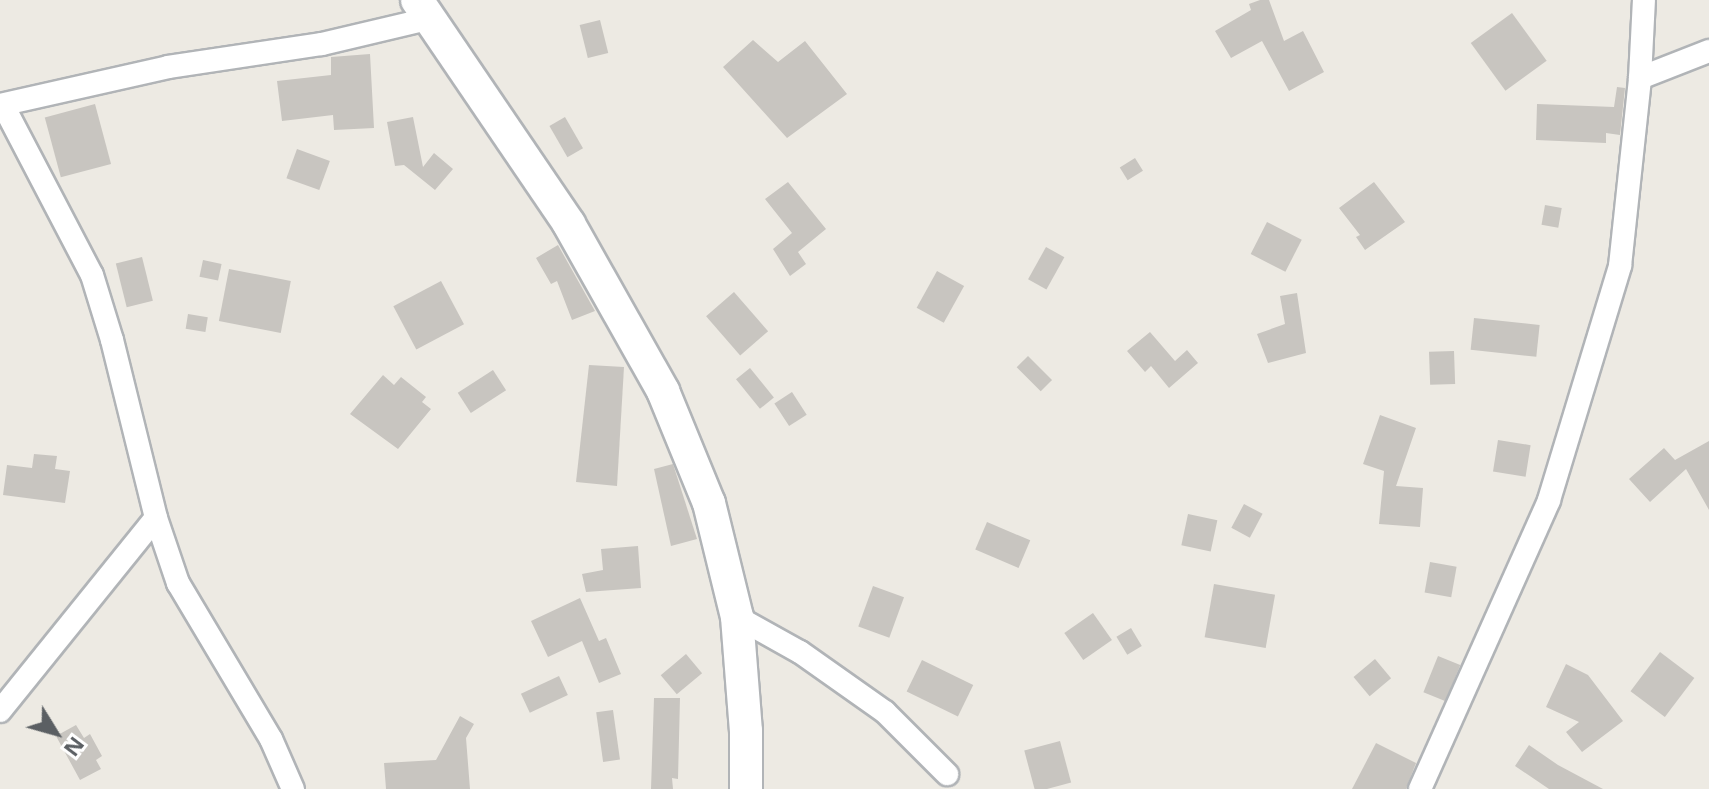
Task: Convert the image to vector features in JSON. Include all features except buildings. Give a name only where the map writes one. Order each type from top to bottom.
[{"type":"street","points":[[1420,789],[1549,500],[1620,266],[1640,78],[1644,0]]},
{"type":"street","points":[[293,789],[271,739],[178,583],[156,518],[112,340],[92,275],[1,105],[168,67],[322,44],[422,10],[569,224],[663,391],[709,503],[737,617],[746,731],[746,789]]},
{"type":"street","points":[[1640,78],[1709,51]]},
{"type":"street","points":[[0,711],[156,518]]},
{"type":"street","points":[[737,617],[800,652],[885,712],[947,774]]}]
